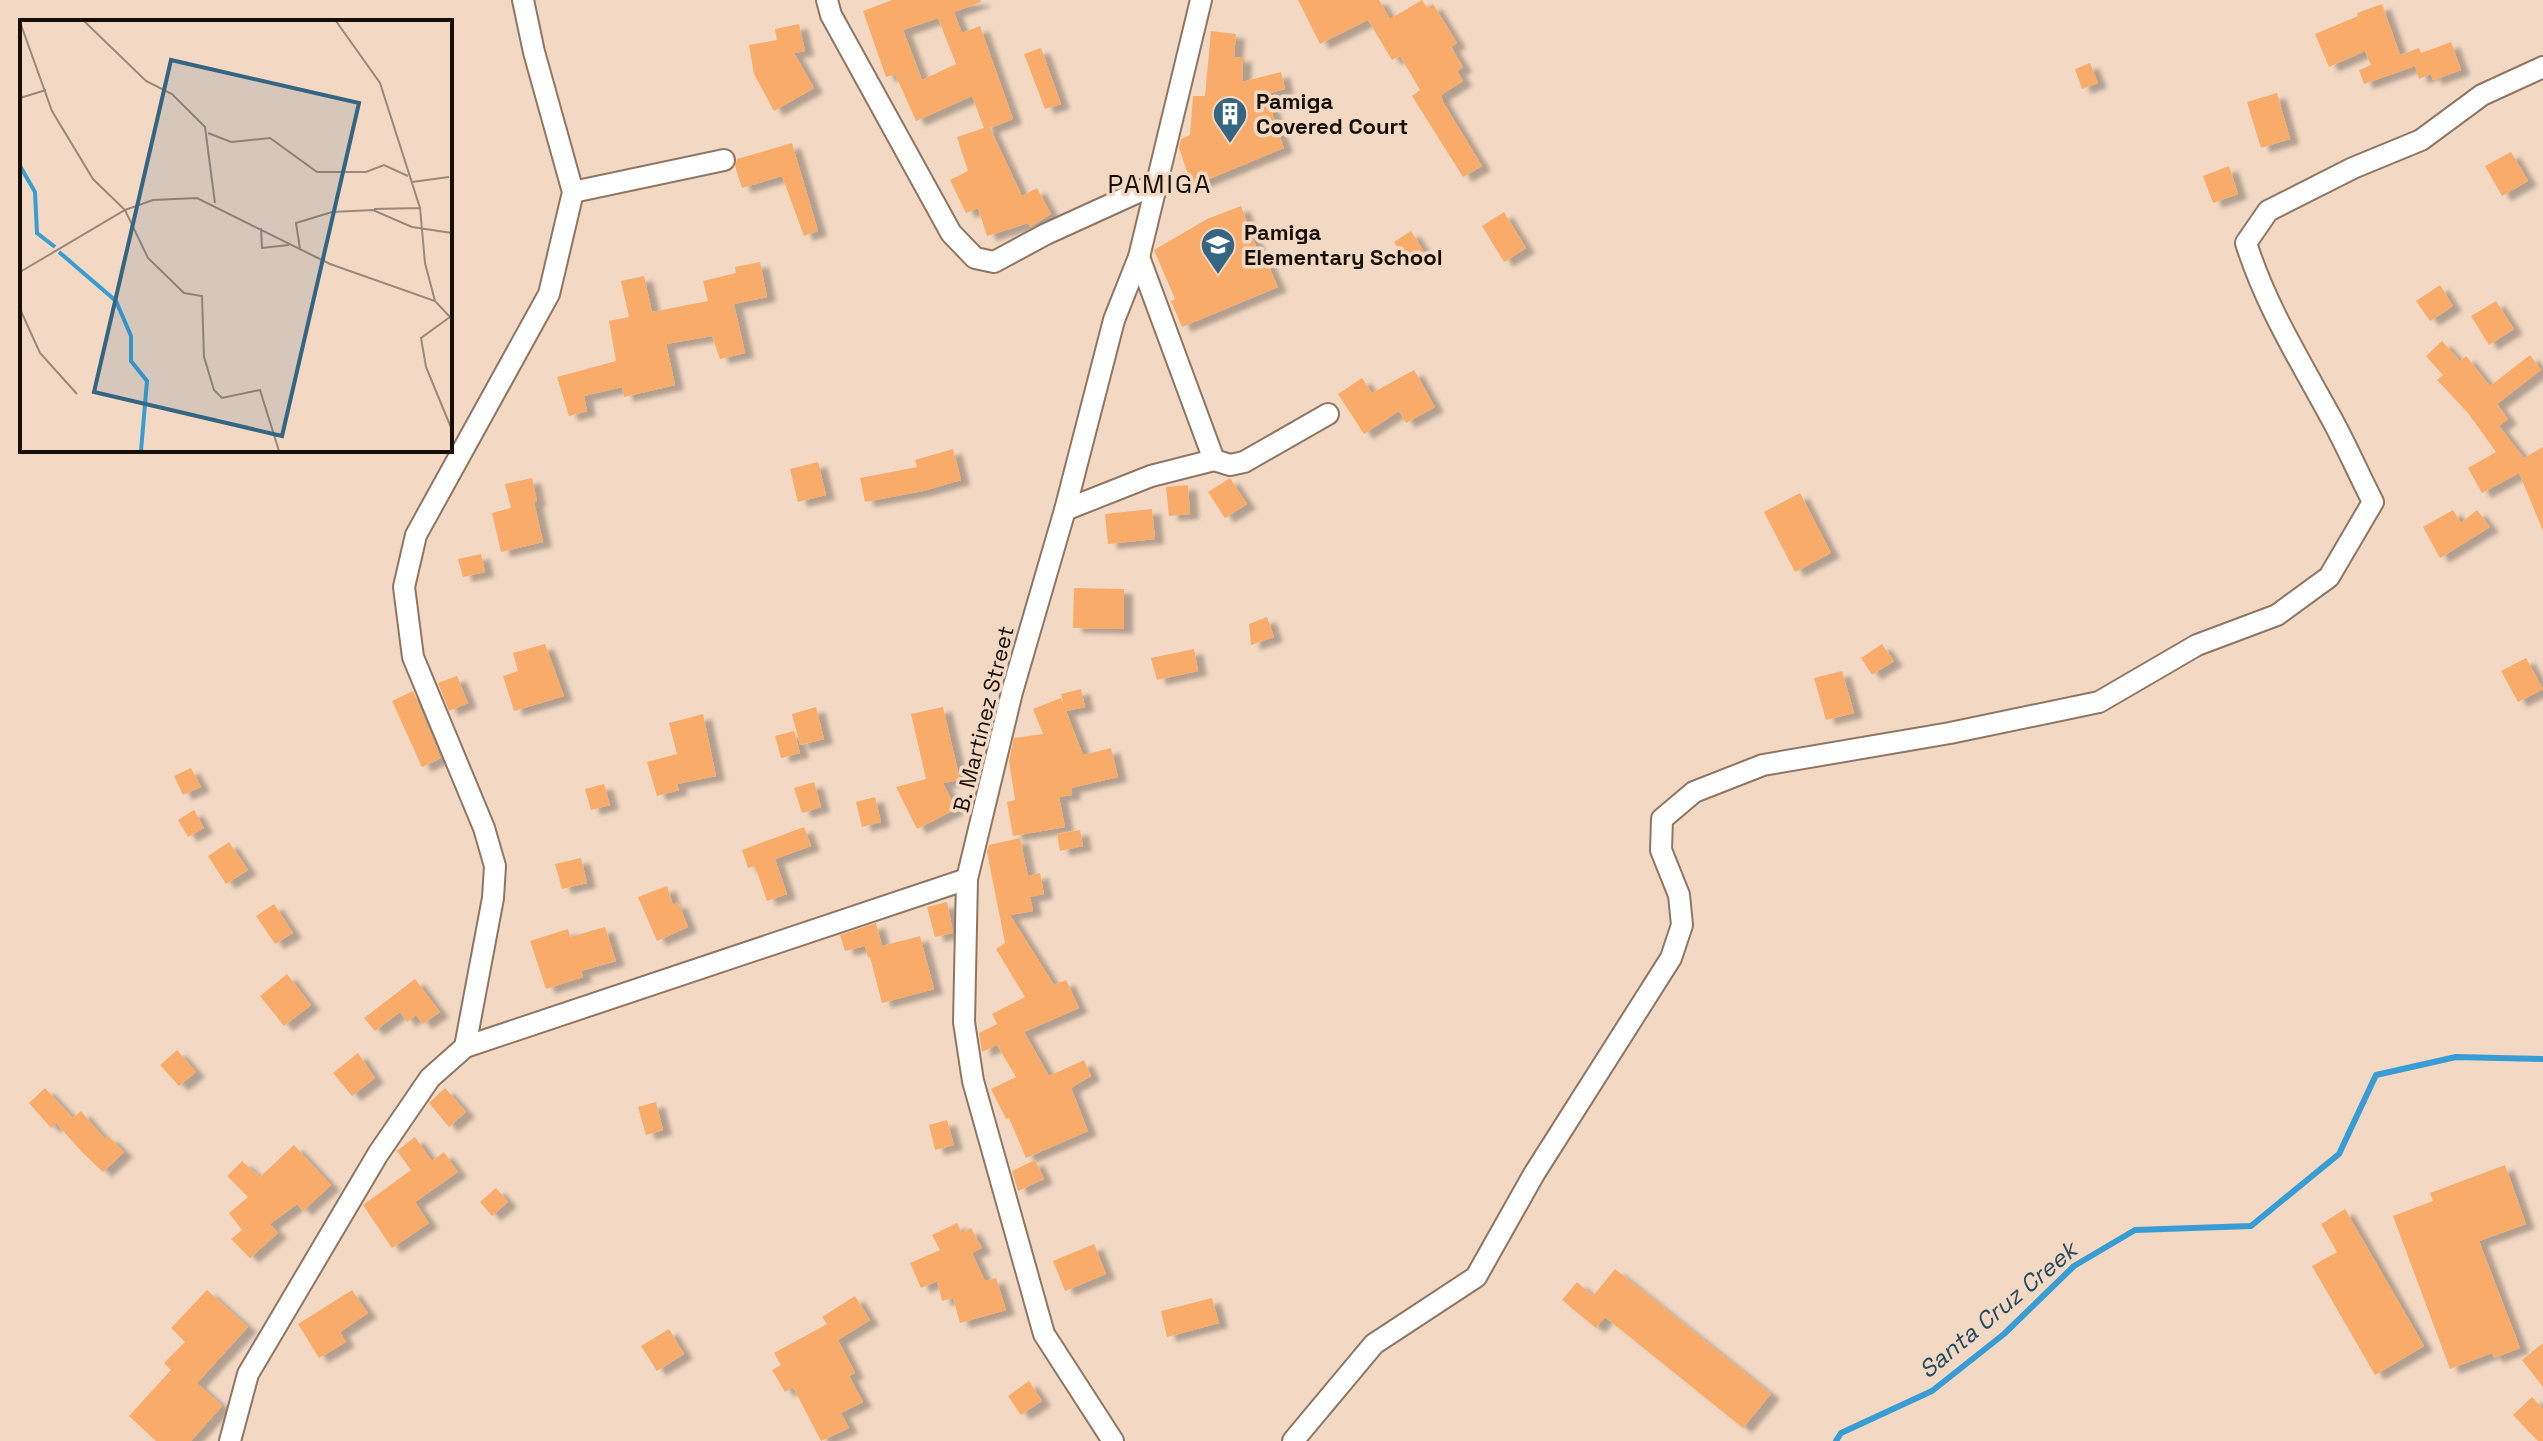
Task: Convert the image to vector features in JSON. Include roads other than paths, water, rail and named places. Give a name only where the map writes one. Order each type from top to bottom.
[{"type":"street","points":[[465,1047],[493,898],[495,866],[484,828],[413,657],[404,587],[416,535],[549,294],[573,192],[534,52],[523,0]]},
{"type":"street","points":[[827,0],[831,15],[951,233],[975,258],[994,262],[1046,234],[1158,183]]},
{"type":"street","name":"B. Martinez Street","points":[[1113,1441],[1044,1334],[973,1081],[964,1022],[967,879],[1012,692],[1065,510],[1114,320],[1139,257],[1201,0]]},
{"type":"street","points":[[1293,1441],[1374,1344],[1476,1277],[1534,1174],[1671,958],[1682,925],[1679,895],[1661,850],[1662,819],[1694,792],[1763,765],[1950,733],[2099,702],[2197,645],[2277,615],[2329,577],[2373,502],[2259,283],[2246,243],[2268,211],[2353,168],[2421,140],[2482,95],[2543,67]]},
{"type":"street","points":[[573,192],[724,160]]},
{"type":"street","points":[[1139,257],[1214,460]]},
{"type":"street","points":[[1065,510],[1151,476],[1214,460],[1230,465],[1244,462],[1328,414]]},
{"type":"street","points":[[230,1441],[248,1374],[370,1168],[430,1078],[465,1047],[967,879]]},
{"type":"waterway","name":"Santa Cruz Creek","points":[[1836,1441],[1841,1433],[1932,1391],[2004,1334],[2074,1266],[2135,1230],[2251,1226],[2339,1154],[2376,1075],[2456,1057],[2543,1059]]},
{"type":"place","name":"Pamiga Covered Court","points":[[1230,145]]},
{"type":"place","name":"Pamiga Elementary School","points":[[1218,276]]},
{"type":"district","name":"PAMIGA","points":[[1160,184]]}]
